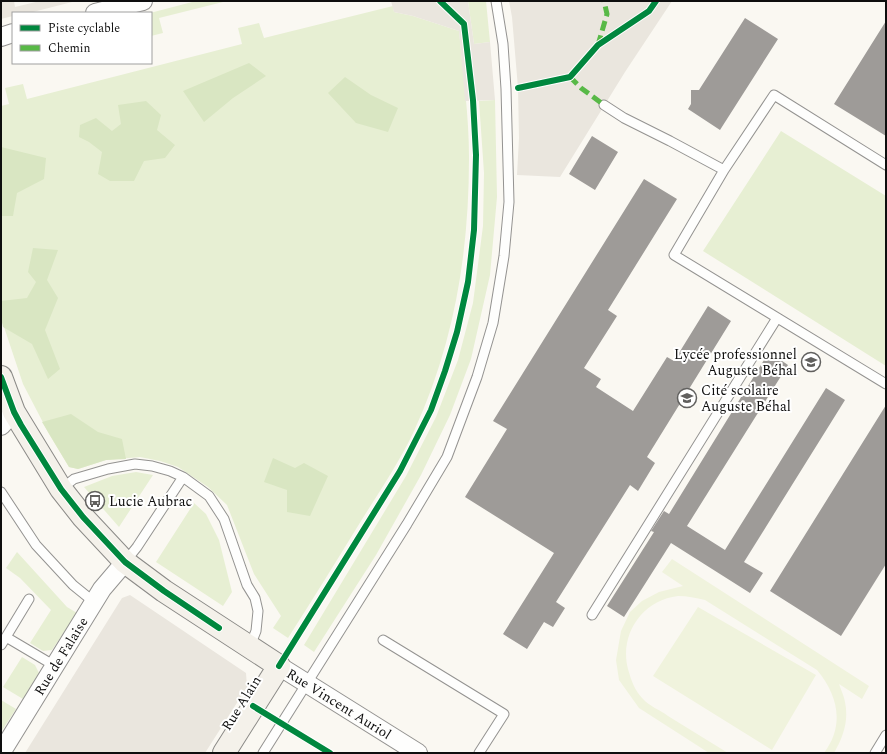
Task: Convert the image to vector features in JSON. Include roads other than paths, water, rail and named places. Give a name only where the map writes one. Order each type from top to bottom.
[{"type":"street","points":[[99,12],[143,1]]},
{"type":"street","points":[[1,36],[12,34]]},
{"type":"street","name":"Rue Vincent Auriol","points":[[1,377],[8,419],[61,489],[125,562],[164,591],[219,628],[250,646],[307,684],[418,753]]},
{"type":"street","name":"Rue de Falaise","points":[[1,753],[102,589],[125,562]]},
{"type":"street","name":"Rue Alain","points":[[224,753],[279,666]]},
{"type":"lane","points":[[263,753],[407,524],[447,457],[477,377],[493,323],[504,256],[509,202],[506,89],[503,44],[496,1]]},
{"type":"lane","points":[[886,165],[774,95],[724,170],[674,256],[886,384]]},
{"type":"lane","points":[[604,105],[624,118],[724,170]]},
{"type":"lane","points":[[592,614],[776,318]]},
{"type":"lane","points":[[61,489],[74,479],[108,468],[135,464],[152,466],[170,471],[183,477],[209,496],[224,519],[246,585],[256,598],[258,611],[256,631],[250,646]]},
{"type":"lane","points":[[125,562],[137,547],[183,477]]},
{"type":"lane","points":[[1,492],[36,545],[73,585],[94,602]]},
{"type":"lane","points":[[1,645],[29,599]]},
{"type":"lane","points":[[6,637],[55,666]]},
{"type":"lane","points":[[383,640],[504,714],[479,753]]},
{"type":"lane","points":[[875,753],[886,735]]},
{"type":"place","name":"Lycée professionnel Auguste Béhal","points":[[811,362]]},
{"type":"place","name":"Cité scolaire Auguste Béhal","points":[[687,398]]},
{"type":"place","name":"Lucie Aubrac","points":[[95,501]]}]
